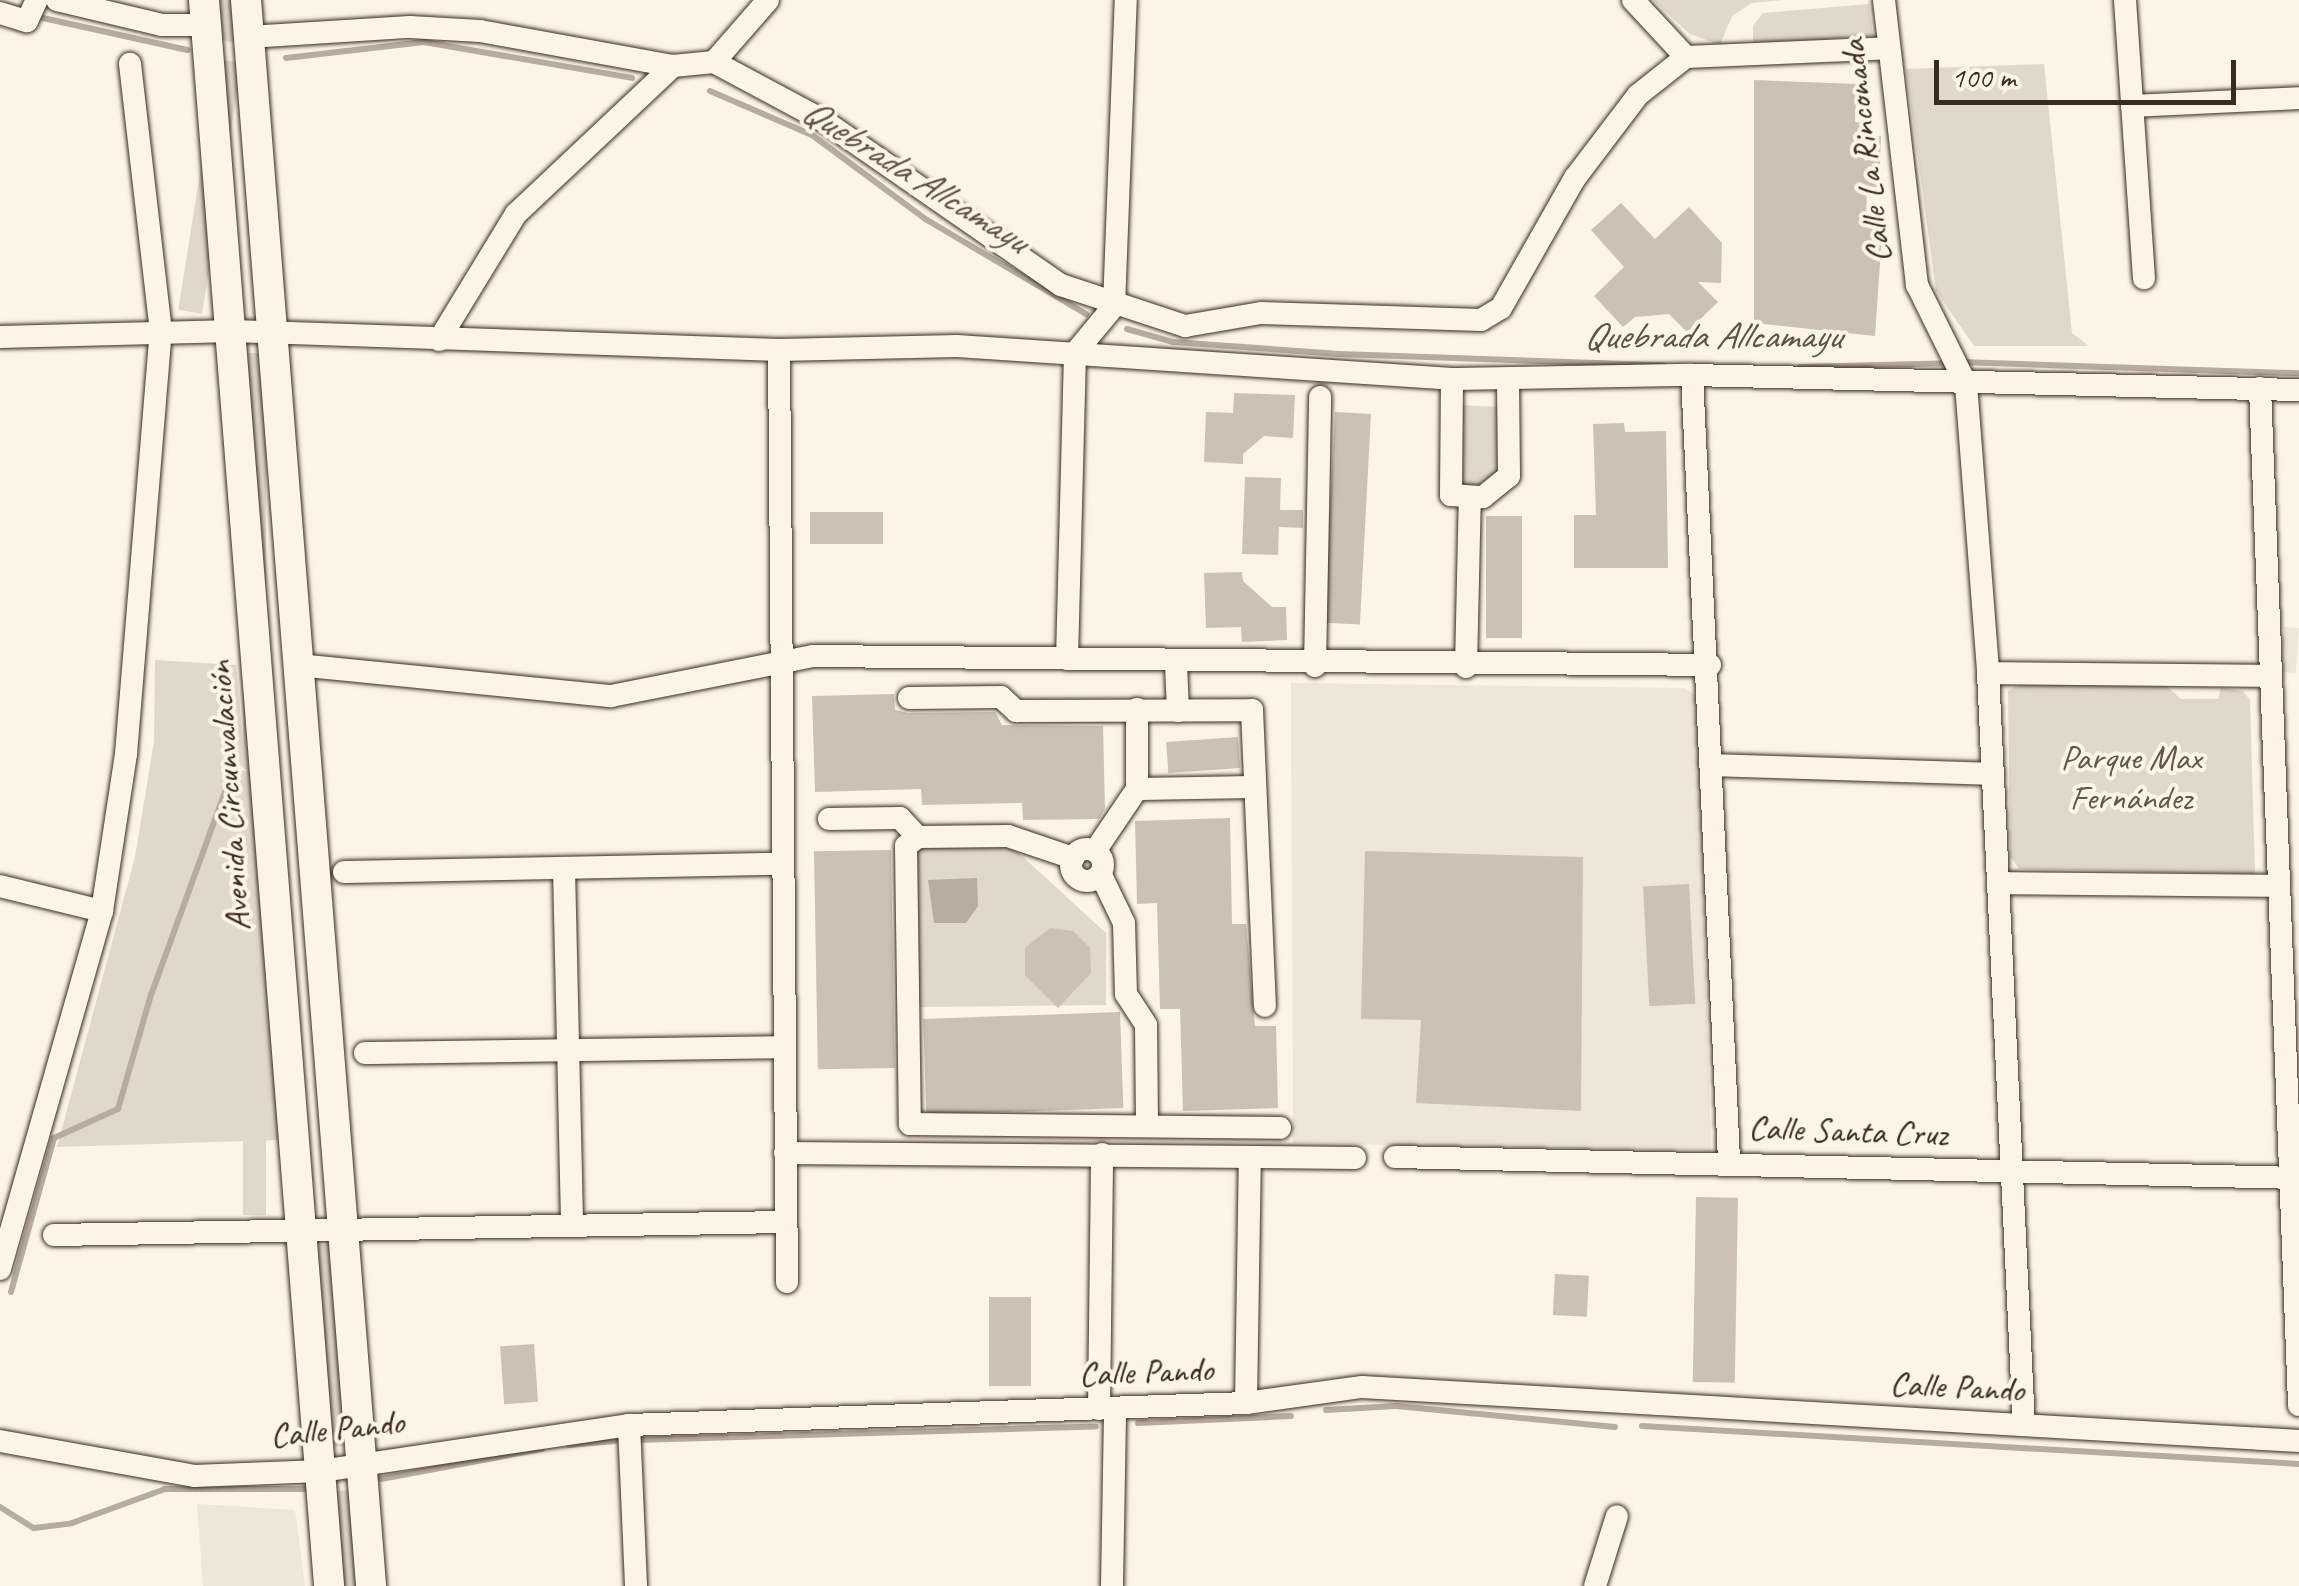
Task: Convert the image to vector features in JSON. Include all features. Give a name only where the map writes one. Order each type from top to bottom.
[{"type":"main road","points":[[246,0],[338,1230],[371,1586]]},
{"type":"main road","name":"Avenida Circunvalación","points":[[205,12],[329,1586]]},
{"type":"street","points":[[0,13],[27,21],[37,0]]},
{"type":"street","points":[[57,0],[162,25],[205,12]]},
{"type":"street","points":[[714,62],[768,0]]},
{"type":"street","points":[[1067,659],[1075,353],[1114,306],[1126,0]]},
{"type":"street","points":[[1633,0],[1686,57]]},
{"type":"street","name":"Calle La Rinconada","points":[[1884,0],[1918,285],[1963,379],[1988,673],[2024,1425]]},
{"type":"street","points":[[2125,0],[2144,278]]},
{"type":"street","points":[[249,37],[410,27],[480,31],[673,66],[714,62],[824,121],[1061,285],[1114,306],[1184,326],[1262,313],[1481,320],[1501,308],[1576,178],[1638,95],[1686,57],[1889,48]]},
{"type":"street","points":[[0,1270],[102,911],[126,754],[161,332],[130,64]]},
{"type":"street","points":[[439,340],[516,214],[673,66]]},
{"type":"street","points":[[2132,106],[2299,98]]},
{"type":"street","points":[[0,337],[233,331],[779,350],[956,346],[1075,353],[1105,360],[1452,379],[1692,375],[2299,390]]},
{"type":"street","points":[[779,350],[776,661],[787,1282]]},
{"type":"street","points":[[1692,375],[1710,666],[1729,1161]]},
{"type":"street","points":[[1452,379],[1450,495],[1470,497],[1494,494],[1509,476],[1508,379]]},
{"type":"street","points":[[2260,388],[2279,886],[2295,1178],[2299,1405]]},
{"type":"street","points":[[1315,666],[1320,397]]},
{"type":"street","points":[[1466,668],[1470,497]]},
{"type":"street","points":[[298,665],[612,696],[812,656],[1466,668],[1710,666]]},
{"type":"street","points":[[1176,664],[1178,711]]},
{"type":"street","points":[[1988,673],[2271,676]]},
{"type":"street","points":[[909,698],[1001,697],[1016,712],[1252,710],[1265,1006]]},
{"type":"street","points":[[1137,709],[1137,788],[1084,854],[1073,874],[1082,881],[1101,875],[1124,922],[1126,994],[1146,1025],[1147,1126]]},
{"type":"street","points":[[1712,765],[1993,774]]},
{"type":"street","points":[[2275,777],[2299,778]]},
{"type":"street","points":[[1137,788],[1255,787]]},
{"type":"street","points":[[828,819],[900,818],[918,838]]},
{"type":"street","points":[[1084,854],[1008,836],[918,838],[906,846],[910,1124],[1280,1128]]},
{"type":"street","points":[[344,872],[780,864]]},
{"type":"street","points":[[564,868],[572,1226]]},
{"type":"street","points":[[1998,883],[2279,886]]},
{"type":"street","points":[[0,886],[102,911]]},
{"type":"street","points":[[365,1053],[783,1048]]},
{"type":"street","points":[[785,1153],[1355,1158]]},
{"type":"street","points":[[1102,1154],[1112,1586]]},
{"type":"street","points":[[1246,1403],[1250,1157]]},
{"type":"street","name":"Calle Santa Cruz","points":[[1395,1157],[1729,1161],[2295,1178]]},
{"type":"street","points":[[54,1235],[786,1222]]},
{"type":"street","name":"Calle Pando","points":[[0,1441],[194,1476],[321,1470],[629,1425],[1246,1403],[1362,1387],[2299,1441]]},
{"type":"street","points":[[629,1425],[636,1586]]},
{"type":"street","points":[[1595,1586],[1616,1516]]},
{"type":"shaded area","points":[[2284,627],[2299,628],[2296,673],[2281,672]]},
{"type":"shaded area","points":[[1291,683],[1684,688],[1698,697],[1711,1151],[1293,1143]]},
{"type":"shaded area","points":[[977,878],[978,906],[966,923],[934,923],[928,880]]},
{"type":"shaded area","points":[[197,1504],[295,1510],[305,1586],[203,1586]]},
{"type":"green space","points":[[213,0],[237,0],[240,43],[216,40]]},
{"type":"green space","points":[[1653,0],[1783,0],[1752,3],[1732,16],[1720,45],[1690,34]]},
{"type":"green space","points":[[1869,4],[1873,36],[1753,44],[1753,26],[1763,13]]},
{"type":"green space","points":[[218,59],[242,63],[202,314],[178,310]]},
{"type":"green space","points":[[2044,64],[2072,333],[2089,346],[1974,346],[1936,291],[1906,69]]},
{"type":"green space","points":[[243,353],[266,353],[266,1215],[243,1215]]},
{"type":"green space","points":[[1458,405],[1500,407],[1500,480],[1486,490],[1461,486]]},
{"type":"green space","points":[[155,660],[236,665],[280,1140],[57,1147],[135,857],[154,741]]},
{"type":"green space","name":"Parque Max Fernández","points":[[2027,681],[2165,685],[2181,699],[2218,699],[2221,688],[2243,691],[2250,700],[2255,874],[2019,869],[2010,856],[2008,691]]},
{"type":"green space","points":[[1009,844],[1106,933],[1106,1005],[916,1007],[917,846]]},
{"type":"green space","points":[[332,1244],[353,1445],[332,1447],[311,1246]]},
{"type":"green space","points":[[358,1490],[363,1586],[337,1586],[332,1491]]},
{"type":"building","points":[[1754,80],[1857,84],[1855,122],[1873,123],[1872,136],[1881,136],[1879,187],[1867,187],[1866,219],[1883,220],[1875,336],[1754,323]]},
{"type":"building","points":[[1621,203],[1655,239],[1689,207],[1722,243],[1721,283],[1698,282],[1718,302],[1687,332],[1669,314],[1635,317],[1623,327],[1594,296],[1624,267],[1591,230]]},
{"type":"building","points":[[1234,393],[1295,395],[1293,438],[1264,436],[1243,454],[1243,464],[1204,462],[1206,412],[1233,413]]},
{"type":"building","points":[[1335,412],[1371,414],[1360,625],[1324,623]]},
{"type":"building","points":[[1624,423],[1625,432],[1666,431],[1668,568],[1574,568],[1574,515],[1596,515],[1593,424]]},
{"type":"building","points":[[1245,477],[1281,478],[1280,510],[1303,510],[1303,528],[1279,527],[1278,555],[1242,554]]},
{"type":"building","points":[[810,512],[883,512],[883,544],[810,544]]},
{"type":"building","points":[[1486,516],[1522,516],[1522,638],[1486,638]]},
{"type":"building","points":[[1242,572],[1243,581],[1272,607],[1286,607],[1287,640],[1242,642],[1241,627],[1206,628],[1204,573]]},
{"type":"building","points":[[894,694],[895,710],[908,713],[995,712],[1002,725],[1103,726],[1105,809],[1099,819],[1023,820],[1022,803],[922,805],[921,789],[815,792],[812,696]]},
{"type":"building","points":[[1238,737],[1240,768],[1168,773],[1166,742]]},
{"type":"building","points":[[1230,818],[1232,924],[1246,924],[1255,1026],[1276,1026],[1278,1108],[1183,1111],[1180,1009],[1160,1009],[1157,903],[1137,904],[1135,821]]},
{"type":"building","points":[[891,850],[895,1068],[818,1069],[814,851]]},
{"type":"building","points":[[1365,851],[1583,857],[1581,1111],[1416,1103],[1421,1020],[1361,1019]]},
{"type":"building","points":[[1689,884],[1695,1004],[1649,1006],[1643,886]]},
{"type":"building","points":[[1050,928],[1073,931],[1090,948],[1091,973],[1058,1008],[1025,975],[1025,948]]},
{"type":"building","points":[[1120,1012],[1123,1108],[926,1115],[923,1019]]},
{"type":"building","points":[[1696,1197],[1738,1198],[1735,1383],[1693,1382]]},
{"type":"building","points":[[1555,1274],[1589,1276],[1587,1317],[1553,1315]]},
{"type":"building","points":[[989,1297],[1031,1297],[1031,1386],[989,1386]]},
{"type":"building","points":[[534,1344],[538,1402],[504,1404],[500,1346]]},
{"type":"waterway","name":"Quebrada Allcamayu","points":[[43,18],[187,50]]},
{"type":"waterway","name":"Quebrada Allcamayu","points":[[286,58],[424,42],[632,78]]},
{"type":"waterway","name":"Quebrada Allcamayu","points":[[710,91],[812,135],[927,220],[1086,314]]},
{"type":"waterway","name":"Quebrada Allcamayu","points":[[1127,329],[1173,342],[1340,354],[1663,365]]},
{"type":"waterway","name":"Quebrada Allcamayu","points":[[1960,362],[2299,373]]},
{"type":"waterway","name":"Quebrada Allcamayu","points":[[1800,367],[1948,363]]},
{"type":"waterway","points":[[11,1292],[54,1138],[118,1109],[151,995],[230,778]]},
{"type":"waterway","points":[[1326,1410],[1396,1406],[1615,1427]]},
{"type":"waterway","points":[[1138,1423],[1291,1416]]},
{"type":"waterway","points":[[637,1440],[1096,1426]]},
{"type":"waterway","points":[[1642,1426],[2299,1464]]},
{"type":"waterway","points":[[569,1445],[615,1441]]},
{"type":"waterway","points":[[381,1479],[542,1449]]},
{"type":"waterway","points":[[0,1507],[34,1528],[72,1523],[165,1489],[306,1489]]}]
